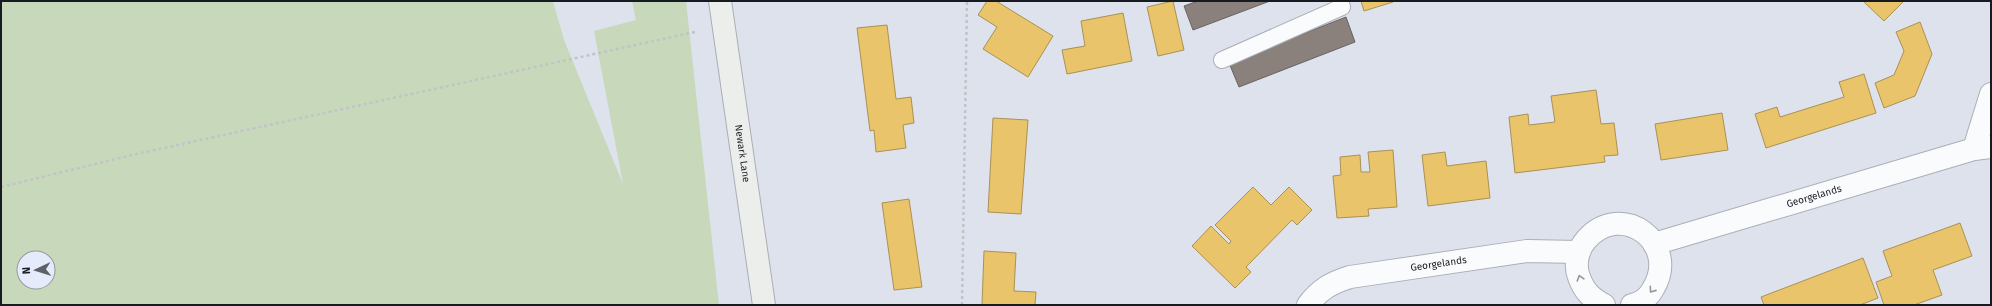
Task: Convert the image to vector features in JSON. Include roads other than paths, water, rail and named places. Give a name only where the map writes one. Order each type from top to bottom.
[{"type":"main road","name":"Newark Lane","points":[[720,1],[764,305]]},
{"type":"street","name":"Georgelands","points":[[1654,244],[1983,148],[1991,94]]},
{"type":"street","points":[[1604,305],[1593,300],[1583,288],[1578,274],[1577,258],[1583,244],[1593,232],[1607,224],[1623,223],[1638,228],[1651,238],[1658,251],[1661,266],[1658,282],[1650,295],[1638,304],[1632,305]]},
{"type":"street","name":"Georgelands","points":[[1308,305],[1331,283],[1350,277],[1528,251],[1579,252]]},
{"type":"lane","points":[[1222,60],[1342,7],[1340,1]]}]
